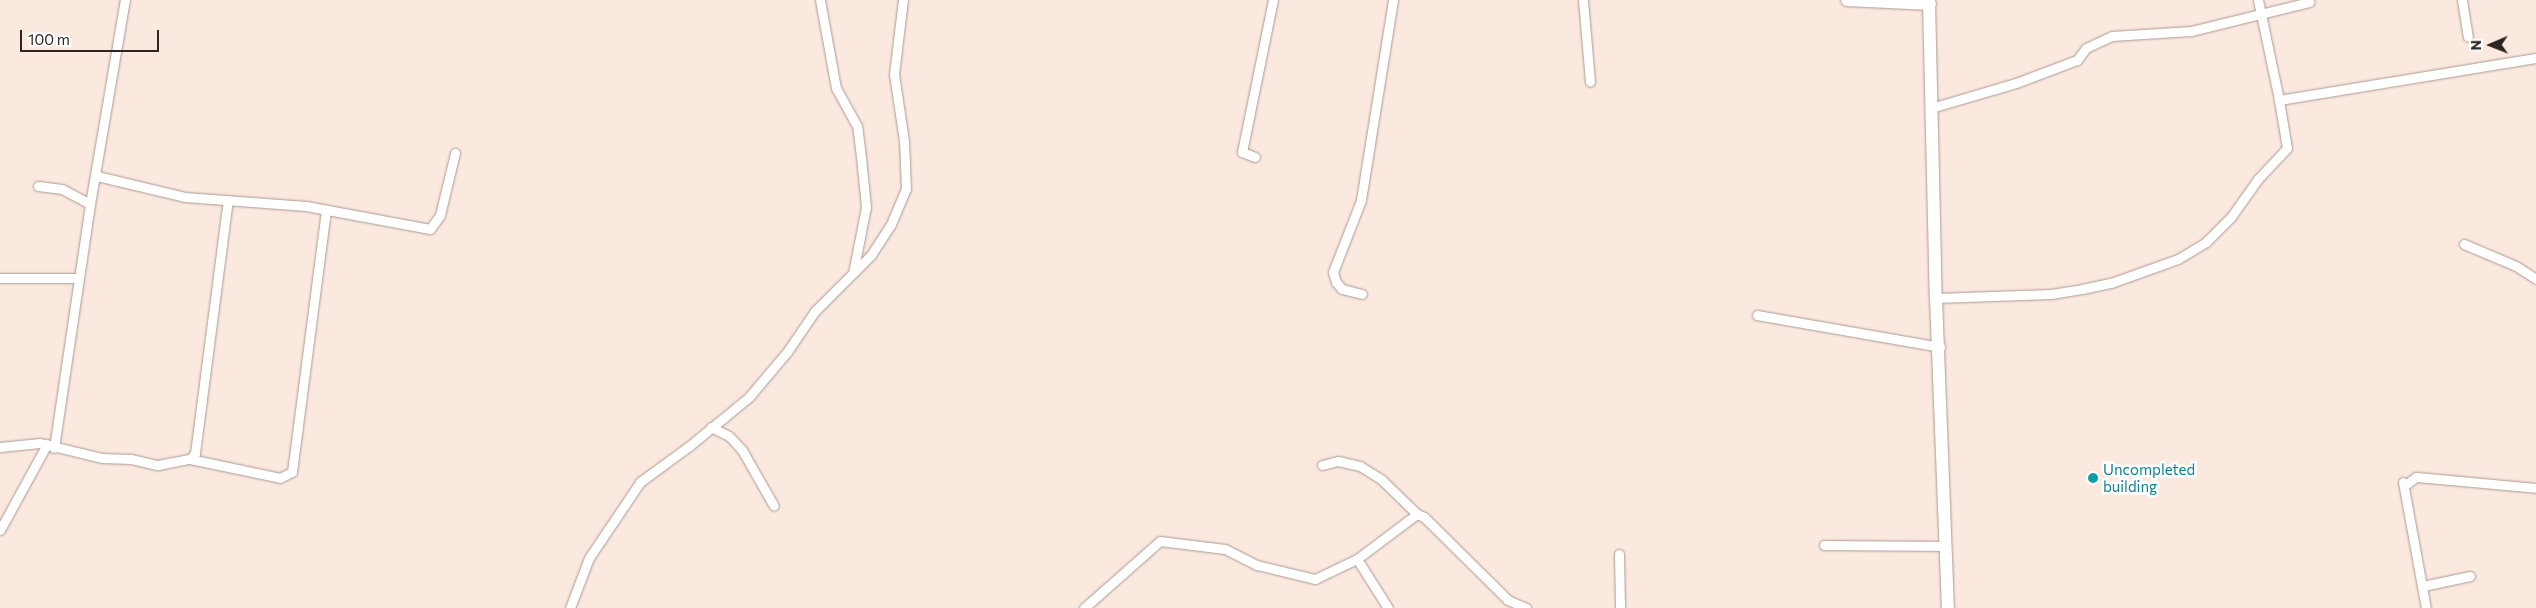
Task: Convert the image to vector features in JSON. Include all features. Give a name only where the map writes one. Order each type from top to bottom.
[{"type":"main road","points":[[1847,0],[1930,2],[1936,298],[1940,347],[1948,608]]},
{"type":"street","points":[[0,530],[51,446],[125,0]]},
{"type":"street","points":[[820,0],[836,88],[857,126],[860,149],[866,207],[852,273]]},
{"type":"street","points":[[570,608],[589,558],[640,482],[749,397],[787,352],[815,311],[871,255],[891,224],[906,189],[904,141],[894,74],[903,0]]},
{"type":"street","points":[[1256,157],[1242,152],[1272,0]]},
{"type":"street","points":[[1362,294],[1342,289],[1336,282],[1333,272],[1361,200],[1392,0]]},
{"type":"street","points":[[1583,0],[1590,82]]},
{"type":"street","points":[[1936,298],[2051,294],[2111,283],[2178,259],[2206,242],[2231,217],[2258,179],[2287,148],[2258,0]]},
{"type":"street","points":[[2462,0],[2468,37]]},
{"type":"street","points":[[1931,108],[2016,83],[2077,60],[2086,48],[2112,36],[2181,32],[2261,15],[2309,2]]},
{"type":"street","points":[[2279,100],[2536,58]]},
{"type":"street","points":[[97,176],[185,197],[326,210],[430,229],[440,215],[454,153]]},
{"type":"street","points":[[38,186],[62,189],[90,204]]},
{"type":"street","points":[[190,459],[195,453],[228,200]]},
{"type":"street","points":[[0,447],[51,446],[102,458],[131,459],[158,465],[190,459],[280,478],[292,472],[326,210]]},
{"type":"street","points":[[2464,244],[2516,266],[2536,280]]},
{"type":"street","points":[[0,278],[80,278]]},
{"type":"street","points":[[1756,315],[1940,347]]},
{"type":"street","points":[[711,427],[729,436],[742,450],[774,506]]},
{"type":"street","points":[[1322,465],[1338,460],[1360,466],[1382,480],[1417,514],[1424,517],[1508,600],[1526,608]]},
{"type":"street","points":[[2426,608],[2403,484],[2416,477],[2536,488]]},
{"type":"street","points":[[1084,608],[1160,542],[1225,549],[1257,565],[1315,579],[1357,559],[1417,514]]},
{"type":"street","points":[[1824,545],[1946,546]]},
{"type":"street","points":[[1619,554],[1620,608]]},
{"type":"street","points":[[1357,559],[1388,608]]},
{"type":"street","points":[[2423,586],[2470,576]]},
{"type":"place","name":"Uncompleted building","points":[[2093,478]]}]
